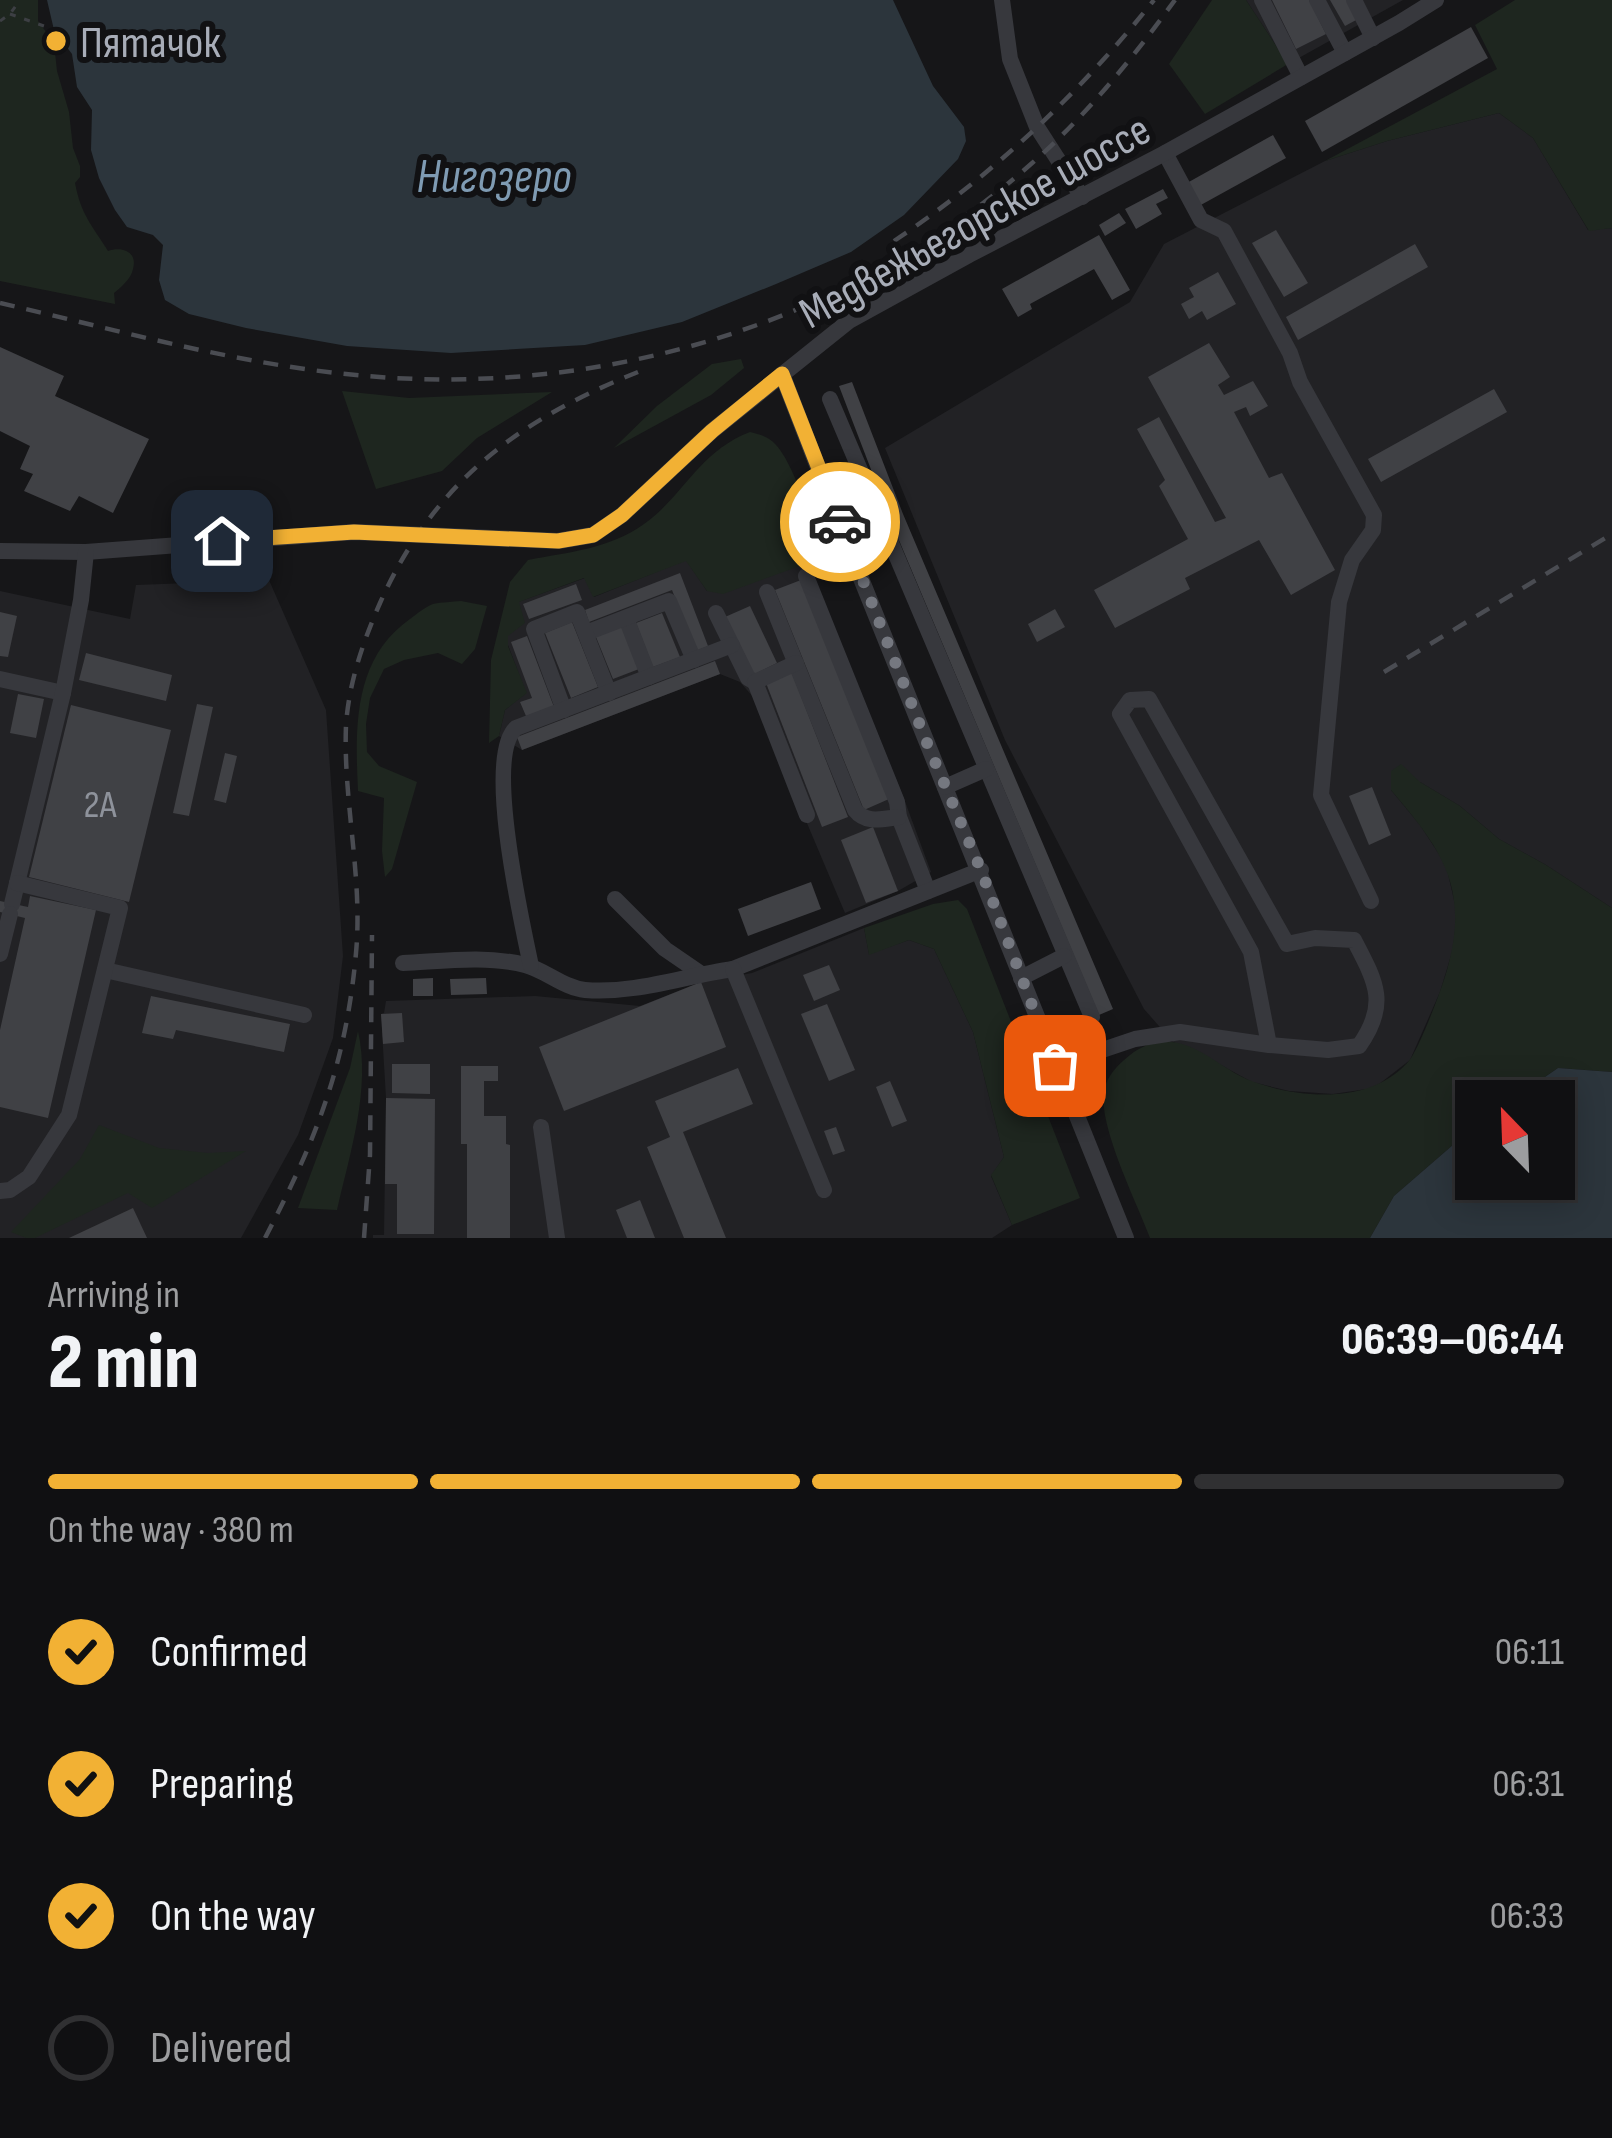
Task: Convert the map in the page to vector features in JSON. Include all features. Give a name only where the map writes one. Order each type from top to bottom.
[{"type":"street","points":[[1001,0],[1010,58],[1037,127],[1082,197]]},
{"type":"street","points":[[1262,0],[1301,77]]},
{"type":"street","points":[[1317,0],[1345,52]]},
{"type":"street","points":[[1354,0],[1373,38]]},
{"type":"street","name":"Медвежьегорское шоссе","points":[[0,551],[86,552],[354,532],[558,541],[593,535],[622,515],[712,431],[849,322],[1373,38],[1409,7],[1436,0]]},
{"type":"street","points":[[1165,153],[1201,220],[1224,231],[1374,515],[1373,530],[1352,560],[1339,602],[1321,795],[1371,901]]},
{"type":"street","points":[[782,374],[1126,1238]]},
{"type":"street","points":[[830,399],[1092,1018]]},
{"type":"street","points":[[823,476],[856,464]]},
{"type":"street","points":[[0,954],[63,693],[86,552]]},
{"type":"street","points":[[806,576],[928,891]]},
{"type":"street","points":[[767,592],[855,810],[873,821],[899,817]]},
{"type":"street","points":[[586,633],[669,601],[694,660]]},
{"type":"street","points":[[564,710],[534,629],[577,612],[609,692]]},
{"type":"street","points":[[716,613],[754,682],[807,815]]},
{"type":"street","points":[[626,618],[649,677]]},
{"type":"street","points":[[531,966],[518,902],[502,766],[508,736],[516,728],[732,645]]},
{"type":"street","points":[[754,682],[796,664]]},
{"type":"street","points":[[0,679],[63,693]]},
{"type":"street","points":[[1055,1066],[1135,1039],[1180,1032],[1269,1045],[1328,1050],[1358,1046],[1372,1028],[1377,1008],[1371,972],[1354,940],[1315,938],[1287,944],[1149,699],[1130,700],[1120,714],[1251,952],[1269,1045]]},
{"type":"street","points":[[945,787],[986,769]]},
{"type":"street","points":[[403,963],[496,958],[531,966],[580,990],[639,988],[733,969],[981,870]]},
{"type":"street","points":[[0,1191],[28,1177],[69,1115],[120,908],[17,883]]},
{"type":"street","points":[[615,898],[665,949],[700,973]]},
{"type":"street","points":[[1022,978],[1064,956]]},
{"type":"street","points":[[733,969],[824,1190]]},
{"type":"street","points":[[105,970],[304,1015]]},
{"type":"street","points":[[541,1127],[556,1238]]},
{"type":"path","points":[[0,21],[20,0]]},
{"type":"path","points":[[10,14],[44,26]]},
{"type":"shaded area","points":[[0,0],[38,0],[38,21],[54,43],[69,112],[80,166],[75,183],[80,203],[108,251],[123,250],[133,258],[130,276],[114,293],[115,304],[0,281]]},
{"type":"shaded area","points":[[1212,0],[1246,0],[1288,64],[1205,114],[1169,64]]},
{"type":"shaded area","points":[[1246,0],[1403,0],[1288,64]]},
{"type":"shaded area","points":[[1515,0],[1612,0],[1612,228],[1589,231],[1533,138],[1499,113],[1325,161],[1497,69],[1475,25]]},
{"type":"shaded area","points":[[1499,113],[1533,138],[1588,230],[1612,228],[1612,908],[1499,839],[1460,806],[1420,782],[1391,790],[1446,865],[1457,913],[1453,949],[1440,992],[1410,1060],[1374,1088],[1333,1094],[1289,1091],[1252,1082],[1173,1042],[1144,1009],[1005,740],[885,448],[1130,302],[1164,244],[1325,161]]},
{"type":"shaded area","points":[[741,359],[744,368],[711,395],[614,448],[657,406],[712,364]]},
{"type":"shaded area","points":[[342,391],[409,398],[552,392],[477,438],[442,471],[376,489]]},
{"type":"shaded area","points":[[750,432],[770,440],[783,454],[822,551],[808,563],[723,594],[707,591],[686,561],[593,597],[584,578],[519,602],[525,623],[508,636],[508,646],[527,693],[505,710],[499,736],[489,743],[491,660],[510,582],[528,560],[588,548],[631,532],[658,513],[717,451]]},
{"type":"shaded area","points":[[686,560],[707,591],[808,563],[931,872],[845,913],[754,698],[740,682],[720,674],[522,750],[499,736],[505,710],[526,693],[507,636],[518,602],[585,578],[594,597]]},
{"type":"shaded area","points":[[269,580],[326,710],[343,956],[333,1038],[298,1135],[241,1238],[0,1238],[0,591],[130,619],[136,585]]},
{"type":"shaded area","points":[[461,601],[487,606],[475,649],[462,664],[438,653],[404,660],[384,669],[370,698],[367,752],[379,766],[417,782],[392,869],[385,877],[384,798],[358,791],[361,696],[377,654],[391,635],[430,605]]},
{"type":"shaded area","points":[[1401,764],[1499,839],[1612,908],[1612,1072],[1558,1068],[1541,1080],[1455,1080],[1455,1143],[1394,1196],[1370,1238],[1150,1238],[1112,1144],[1104,1106],[1110,1075],[1135,1052],[1160,1042],[1183,1044],[1254,1082],[1315,1094],[1375,1085],[1393,1076],[1413,1055],[1447,970],[1455,916],[1447,872],[1391,790],[1391,771]]},
{"type":"shaded area","points":[[958,900],[967,909],[1080,1198],[1012,1225],[991,1175],[1004,1157],[973,1032],[934,949],[909,940],[869,955],[864,928]]},
{"type":"shaded area","points":[[864,928],[869,954],[909,940],[934,949],[973,1032],[1004,1157],[991,1176],[1012,1225],[992,1238],[373,1238],[384,1235],[386,1098],[381,1014],[386,1001],[535,996],[640,1006],[701,982],[752,973]]},
{"type":"shaded area","points":[[358,1031],[360,1098],[337,1210],[298,1208],[350,1068]]},
{"type":"shaded area","points":[[99,1125],[159,1148],[246,1151],[152,1208],[128,1193],[35,1238],[11,1232],[80,1159]]},
{"type":"water","name":"Нигозеро","points":[[47,0],[893,0],[933,86],[964,127],[966,141],[958,159],[904,215],[851,252],[682,322],[585,345],[451,353],[347,346],[189,314],[165,300],[159,280],[163,245],[153,235],[127,227],[99,178],[91,150],[92,110],[77,87],[72,54],[54,30]]},
{"type":"water","points":[[1558,1068],[1612,1072],[1612,1238],[1370,1238],[1394,1196],[1455,1143],[1455,1200],[1575,1200],[1575,1080],[1541,1080]]},
{"type":"building","points":[[1272,0],[1309,0],[1326,34],[1296,49]]},
{"type":"building","points":[[1330,0],[1347,0],[1358,19],[1345,26]]},
{"type":"building","points":[[1471,27],[1488,58],[1322,152],[1305,121]]},
{"type":"building","points":[[1273,135],[1286,158],[1199,206],[1187,183]]},
{"type":"building","points":[[1163,189],[1168,198],[1156,204],[1162,214],[1136,229],[1125,209]]},
{"type":"building","points":[[1119,213],[1126,223],[1105,236],[1099,225]]},
{"type":"building","points":[[1276,230],[1308,283],[1284,297],[1252,243]]},
{"type":"building","points":[[1099,235],[1130,290],[1112,300],[1094,269],[1030,304],[1032,309],[1018,317],[1002,289]]},
{"type":"building","points":[[1415,244],[1428,267],[1298,340],[1286,317]]},
{"type":"building","points":[[1218,272],[1236,304],[1207,320],[1202,311],[1189,319],[1181,304],[1194,297],[1189,288]]},
{"type":"building","points":[[1209,343],[1230,377],[1218,385],[1224,395],[1253,381],[1268,406],[1250,416],[1246,407],[1234,412],[1269,478],[1282,473],[1335,570],[1291,595],[1259,540],[1185,578],[1190,589],[1115,628],[1094,590],[1188,539],[1159,486],[1165,480],[1137,429],[1159,417],[1215,522],[1226,518],[1148,377]]},
{"type":"building","points":[[0,347],[64,376],[55,396],[149,439],[113,513],[79,496],[70,511],[24,491],[33,474],[20,469],[30,446],[0,431]]},
{"type":"building","points":[[852,382],[903,514],[1113,1009],[1099,1015],[890,519],[839,386]]},
{"type":"building","points":[[1494,389],[1507,412],[1381,482],[1368,459]]},
{"type":"building","points":[[680,573],[708,646],[696,651],[672,590],[589,622],[585,610]]},
{"type":"building","points":[[801,580],[889,799],[864,810],[775,590]]},
{"type":"building","points":[[576,584],[582,600],[529,619],[523,604]]},
{"type":"building","points":[[750,606],[777,663],[753,675],[725,617]]},
{"type":"building","points":[[1055,609],[1065,627],[1037,642],[1028,624]]},
{"type":"building","points":[[0,612],[17,616],[8,657],[0,656]]},
{"type":"building","points":[[662,613],[680,657],[653,667],[636,623]]},
{"type":"building","points":[[572,622],[598,687],[571,698],[545,633]]},
{"type":"building","points":[[622,626],[639,669],[613,679],[596,637]]},
{"type":"building","points":[[527,636],[554,707],[526,716],[520,702],[532,698],[511,642]]},
{"type":"building","points":[[86,653],[172,675],[166,701],[79,680]]},
{"type":"building","points":[[715,661],[720,674],[522,750],[517,737]]},
{"type":"building","points":[[792,673],[848,817],[822,827],[766,683]]},
{"type":"building","points":[[18,694],[44,699],[36,738],[10,733]]},
{"type":"building","points":[[197,704],[213,707],[189,816],[173,813]]},
{"type":"building","points":[[71,705],[171,730],[129,902],[29,877]]},
{"type":"building","points":[[225,753],[237,756],[226,803],[214,800]]},
{"type":"building","points":[[1372,787],[1391,835],[1369,845],[1349,796]]},
{"type":"building","points":[[873,827],[898,891],[866,903],[841,840]]},
{"type":"building","points":[[811,882],[821,909],[748,936],[738,909]]},
{"type":"building","points":[[30,896],[96,910],[48,1118],[0,1107],[0,1030],[25,918],[0,912],[0,901],[28,907]]},
{"type":"building","points":[[829,965],[840,990],[814,1001],[803,975]]},
{"type":"building","points":[[433,978],[433,996],[413,996],[413,979]]},
{"type":"building","points":[[486,978],[487,994],[451,995],[450,979]]},
{"type":"building","points":[[701,982],[726,1047],[564,1111],[539,1047]]},
{"type":"building","points":[[151,996],[290,1024],[284,1052],[176,1030],[173,1039],[142,1033]]},
{"type":"building","points":[[827,1004],[855,1070],[829,1081],[801,1014]]},
{"type":"building","points":[[402,1013],[404,1042],[383,1044],[381,1014]]},
{"type":"building","points":[[392,1064],[430,1064],[430,1094],[392,1093]]},
{"type":"building","points":[[461,1066],[498,1066],[498,1081],[484,1081],[484,1116],[506,1116],[510,1238],[467,1238]]},
{"type":"building","points":[[738,1068],[753,1104],[683,1132],[726,1238],[684,1238],[647,1147],[670,1137],[655,1101]]},
{"type":"building","points":[[890,1081],[907,1121],[892,1127],[876,1087]]},
{"type":"building","points":[[386,1098],[435,1099],[434,1234],[397,1234],[397,1184],[385,1184]]},
{"type":"building","points":[[836,1127],[845,1151],[833,1155],[824,1131]]},
{"type":"building","points":[[640,1200],[655,1238],[627,1238],[616,1210]]},
{"type":"building","points":[[133,1208],[147,1238],[69,1238]]},
{"type":"railway","points":[[894,241],[966,189],[1033,131],[1154,0]]},
{"type":"railway","points":[[0,303],[222,355],[356,375],[447,379],[538,375],[628,361],[716,339],[801,308],[882,268],[959,220],[1071,126],[1175,0]]},
{"type":"railway","points":[[265,1238],[314,1134],[345,1031],[357,925],[346,725],[358,662],[380,603],[426,523],[484,460],[555,411],[638,372]]},
{"type":"railway","points":[[1384,672],[1612,534]]},
{"type":"railway","points":[[364,1238],[370,1155],[372,935]]},
{"type":"way so far","points":[[840,522],[1055,1066]]},
{"type":"place","name":"Пятачок","points":[[56,41]]},
{"type":"route","points":[[222,541],[354,532],[558,541],[593,535],[782,374],[840,522]]}]
